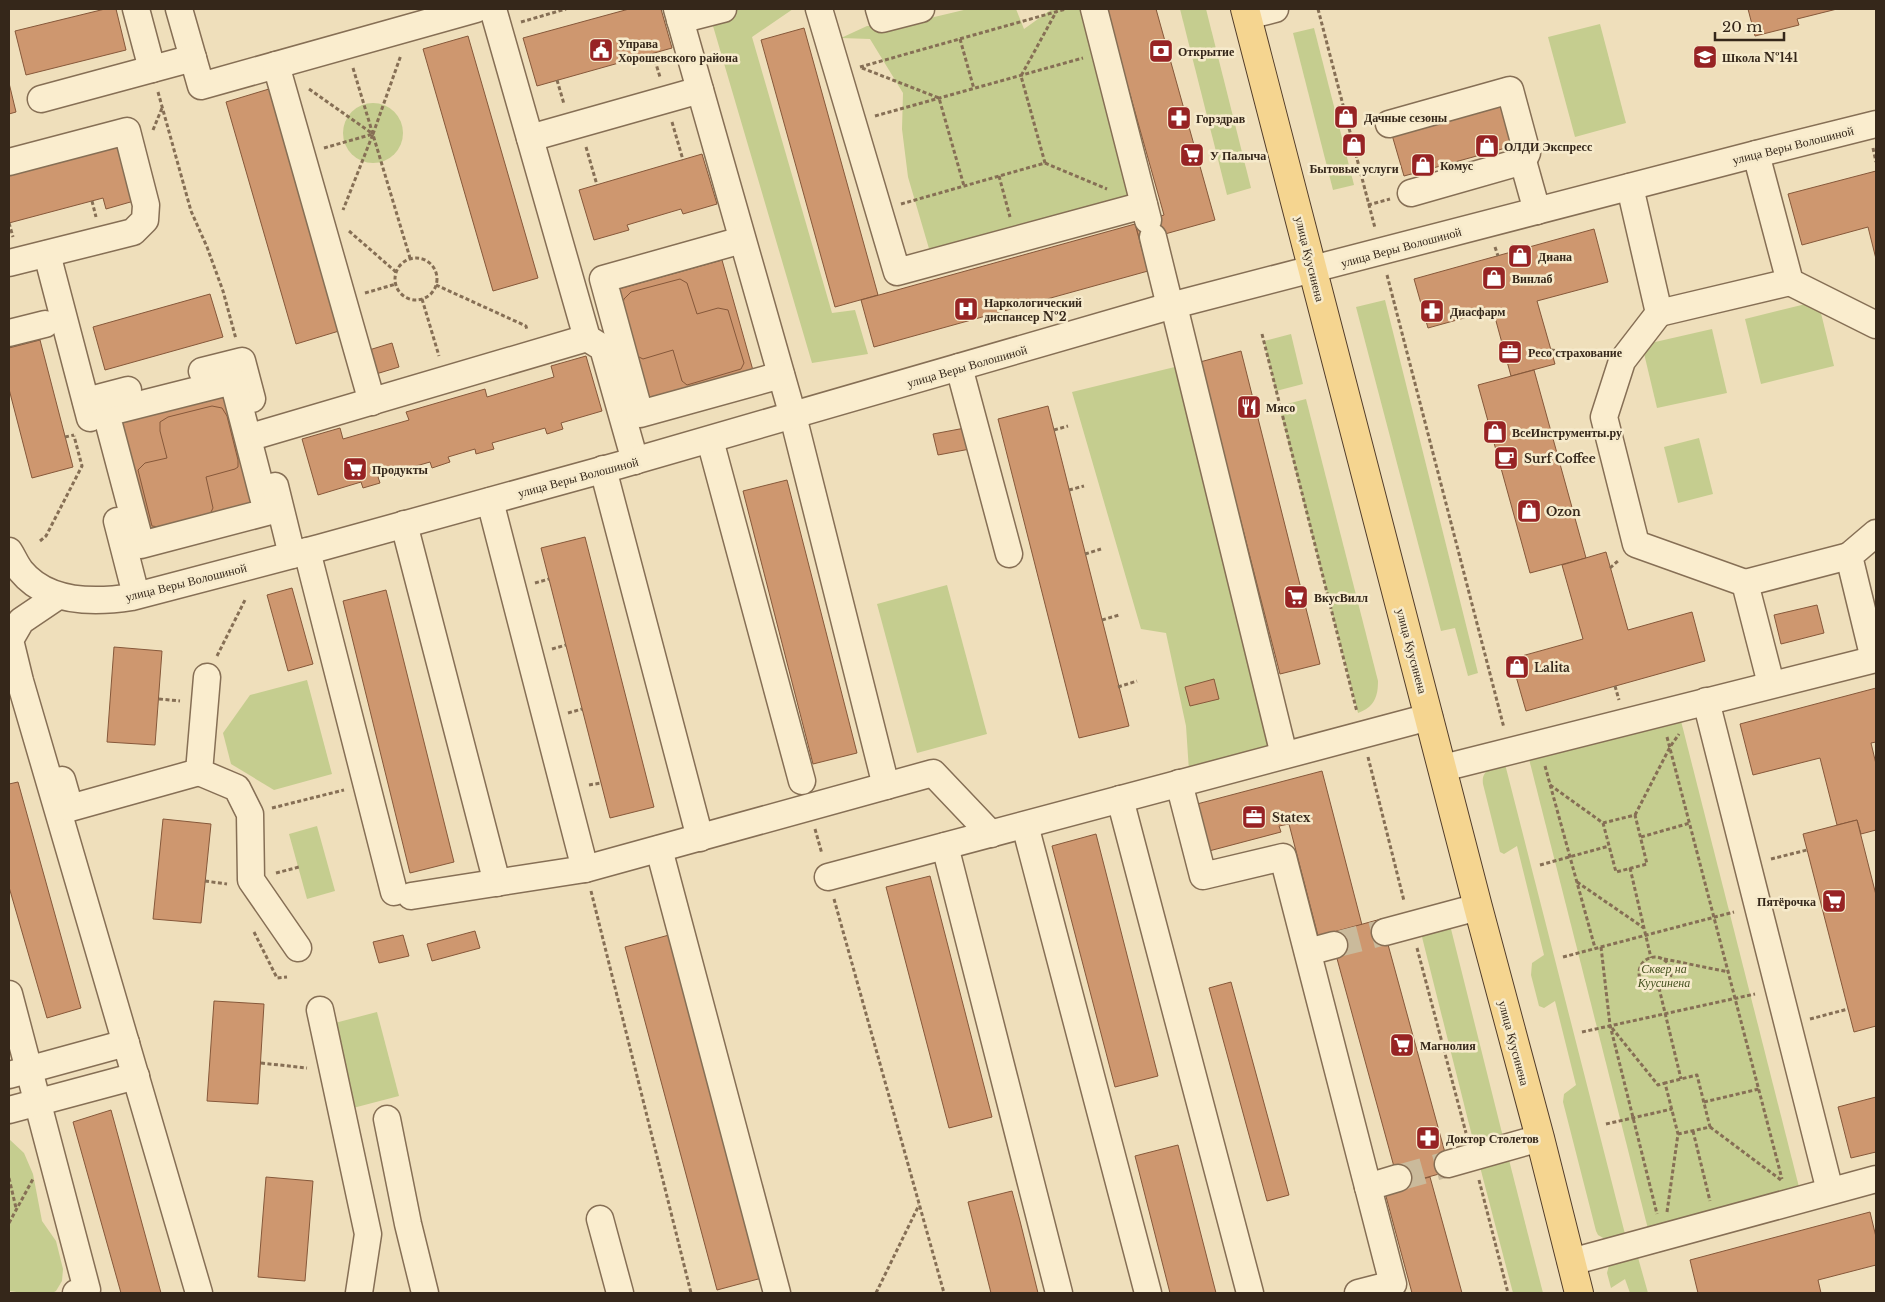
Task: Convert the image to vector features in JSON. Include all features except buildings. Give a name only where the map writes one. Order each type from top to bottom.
[{"type":"main road","name":"улица Куусинена","points":[[1246,13],[1579,1293]]},
{"type":"street","points":[[136,9],[152,69]]},
{"type":"street","points":[[179,9],[201,86],[476,9]]},
{"type":"street","points":[[723,9],[679,15],[700,90],[735,242],[773,377],[793,416],[886,786]]},
{"type":"street","points":[[819,9],[848,70],[853,123],[897,272],[1148,221]]},
{"type":"street","points":[[879,9],[882,19],[921,9]]},
{"type":"street","points":[[1094,9],[1148,221],[1172,306],[1284,755]]},
{"type":"street","points":[[1246,13],[1275,9]]},
{"type":"street","points":[[496,18],[587,338],[603,348],[635,461]]},
{"type":"street","points":[[41,99],[193,58]]},
{"type":"street","points":[[276,65],[372,402]]},
{"type":"street","points":[[530,138],[700,90]]},
{"type":"street","points":[[1389,124],[1510,90],[1527,153],[1524,161],[1537,211]]},
{"type":"street","name":"улица Веры Волошиной","points":[[9,551],[21,571],[38,586],[58,596],[80,600],[101,600],[136,595],[300,553],[635,461],[1172,306],[1876,124]]},
{"type":"street","points":[[9,162],[127,131],[146,205],[145,220],[133,232],[9,264]]},
{"type":"street","points":[[1756,154],[1790,282]]},
{"type":"street","points":[[1411,193],[1524,161]]},
{"type":"street","points":[[1630,187],[1659,313]]},
{"type":"street","points":[[735,242],[603,279],[640,414],[773,377]]},
{"type":"street","points":[[47,254],[86,401],[133,550]]},
{"type":"street","points":[[1876,325],[1790,282],[1659,313],[1622,360],[1604,417],[1636,544],[1745,583],[1849,556],[1876,533]]},
{"type":"street","points":[[9,333],[45,324]]},
{"type":"street","points":[[261,434],[587,338]]},
{"type":"street","points":[[86,401],[242,361],[261,434],[274,511]]},
{"type":"street","points":[[959,367],[1009,554]]},
{"type":"street","points":[[136,595],[133,550],[106,413],[233,381],[274,511],[300,553],[366,784],[402,894],[497,883],[585,869],[933,773],[991,834]]},
{"type":"street","points":[[710,440],[802,781]]},
{"type":"street","points":[[603,469],[700,838]]},
{"type":"street","points":[[490,501],[585,869]]},
{"type":"street","points":[[133,550],[274,511]]},
{"type":"street","points":[[404,524],[497,883]]},
{"type":"street","points":[[1443,768],[1708,711],[1771,684],[1875,659],[1849,556]]},
{"type":"street","points":[[1745,583],[1771,684]]},
{"type":"street","points":[[58,596],[21,621],[10,640],[15,664],[199,1293]]},
{"type":"street","points":[[15,664],[31,676],[70,808],[199,772],[237,788],[250,814],[251,880],[298,948]]},
{"type":"street","points":[[199,772],[207,677]]},
{"type":"street","points":[[1708,711],[1830,1191]]},
{"type":"street","points":[[828,877],[1429,716]]},
{"type":"street","points":[[1179,783],[1203,876],[1283,857],[1393,1284],[1358,1293]]},
{"type":"street","points":[[1120,799],[1250,1293]]},
{"type":"street","points":[[1025,825],[1148,1293]]},
{"type":"street","points":[[945,846],[1059,1293]]},
{"type":"street","points":[[659,849],[777,1293]]},
{"type":"street","points":[[1384,932],[1478,907]]},
{"type":"street","points":[[1308,952],[1334,945]]},
{"type":"street","points":[[9,994],[19,1073],[38,1102],[87,1290],[76,1293]]},
{"type":"street","points":[[320,1010],[368,1234],[359,1293]]},
{"type":"street","points":[[19,1073],[126,1043]]},
{"type":"street","points":[[9,1110],[136,1076]]},
{"type":"street","points":[[351,1150],[388,1130],[425,1293]]},
{"type":"street","points":[[1461,1160],[1540,1138]]},
{"type":"street","points":[[1368,1187],[1398,1178]]},
{"type":"street","points":[[1571,1262],[1876,1179]]},
{"type":"street","points":[[600,1219],[620,1293]]},
{"type":"path","points":[[496,18],[566,9]]},
{"type":"path","points":[[848,70],[1066,9]]},
{"type":"path","points":[[1318,9],[1504,728]]},
{"type":"path","points":[[1046,163],[1021,76],[1056,12]]},
{"type":"path","points":[[342,213],[373,134],[410,28]]},
{"type":"path","points":[[960,39],[974,88]]},
{"type":"path","points":[[346,46],[410,258]]},
{"type":"path","points":[[853,123],[1105,52]]},
{"type":"path","points":[[152,69],[191,211],[223,291],[242,361]]},
{"type":"path","points":[[848,70],[939,98]]},
{"type":"path","points":[[308,88],[373,134]]},
{"type":"path","points":[[939,98],[964,186]]},
{"type":"path","points":[[579,124],[597,185]]},
{"type":"path","points":[[301,154],[373,134]]},
{"type":"path","points":[[878,210],[1046,163],[1115,192]]},
{"type":"path","points":[[999,176],[1010,218]]},
{"type":"path","points":[[346,228],[396,272]]},
{"type":"path","points":[[410,258],[423,258],[436,272],[436,285],[433,291],[422,299],[415,300],[403,295],[396,284],[396,272],[404,261],[410,258]]},
{"type":"path","points":[[343,299],[396,284]]},
{"type":"path","points":[[436,285],[526,326],[534,354]]},
{"type":"path","points":[[422,299],[446,380]]},
{"type":"path","points":[[1262,334],[1410,925],[1461,1160],[1508,1293]]},
{"type":"path","points":[[1551,350],[1622,360]]},
{"type":"path","points":[[40,541],[46,536],[82,466],[71,426]]},
{"type":"path","points":[[1054,430],[1068,426]]},
{"type":"path","points":[[65,437],[74,435]]},
{"type":"path","points":[[1069,490],[1084,486]]},
{"type":"path","points":[[1085,554],[1101,549]]},
{"type":"path","points":[[207,677],[246,598]]},
{"type":"path","points":[[1102,620],[1119,615]]},
{"type":"path","points":[[1118,687],[1137,681]]},
{"type":"path","points":[[1550,785],[1603,823],[1616,872],[1648,864],[1635,815],[1670,747],[1682,728],[1708,711]]},
{"type":"path","points":[[1657,739],[1667,737],[1670,747],[1783,1182]]},
{"type":"path","points":[[1544,762],[1595,948]]},
{"type":"path","points":[[250,814],[366,784]]},
{"type":"path","points":[[810,808],[944,1293]]},
{"type":"path","points":[[1603,823],[1635,815]]},
{"type":"path","points":[[1641,837],[1690,823]]},
{"type":"path","points":[[1540,865],[1609,846]]},
{"type":"path","points":[[1747,864],[1807,850]]},
{"type":"path","points":[[1630,868],[1651,958]]},
{"type":"path","points":[[585,869],[690,1293]]},
{"type":"path","points":[[1577,882],[1644,928]]},
{"type":"path","points":[[1563,957],[1757,906]]},
{"type":"path","points":[[1601,947],[1610,1026],[1658,1214]]},
{"type":"path","points":[[1661,958],[1668,965],[1671,974],[1667,983],[1659,988],[1649,987],[1642,981],[1639,972],[1643,963],[1651,958],[1661,958],[1728,972]]},
{"type":"path","points":[[1659,988],[1681,1079]]},
{"type":"path","points":[[1582,1032],[1778,989]]},
{"type":"path","points":[[1787,1025],[1848,1009]]},
{"type":"path","points":[[1610,1026],[1658,1085],[1697,1075],[1710,1127],[1783,1182]]},
{"type":"path","points":[[261,1063],[334,1071]]},
{"type":"path","points":[[1665,1083],[1678,1134],[1667,1212],[1675,1210]]},
{"type":"path","points":[[1704,1102],[1759,1089]]},
{"type":"path","points":[[1606,1124],[1672,1109]]},
{"type":"path","points":[[1678,1134],[1710,1127]]},
{"type":"path","points":[[1693,1131],[1710,1201],[1702,1203]]},
{"type":"path","points":[[9,1223],[50,1148]]},
{"type":"path","points":[[9,1178],[16,1208]]},
{"type":"path","points":[[1774,1184],[1783,1182]]},
{"type":"path","points":[[876,1293],[920,1204]]},
{"type":"green space","points":[[708,9],[793,9],[752,37],[832,313],[855,310],[868,354],[812,363]]},
{"type":"green space","points":[[968,9],[1016,9],[1024,29],[1052,9],[1083,9],[1155,206],[935,269],[908,177],[902,129],[903,93],[870,39],[841,38],[867,26],[909,23]]},
{"type":"green space","points":[[1180,9],[1206,9],[1251,188],[1227,195]]},
{"type":"green space","points":[[1600,24],[1626,123],[1575,137],[1548,37]]},
{"type":"green space","points":[[1314,28],[1354,185],[1333,190],[1293,33]]},
{"type":"green space","points":[[373,103],[390,108],[398,116],[403,133],[398,150],[390,158],[373,163],[356,158],[348,150],[343,133],[348,116],[356,108]]},
{"type":"green space","points":[[1385,300],[1478,673],[1468,676],[1455,628],[1441,631],[1356,307]]},
{"type":"green space","points":[[1818,301],[1834,366],[1761,384],[1745,319]]},
{"type":"green space","points":[[1712,329],[1727,393],[1657,408],[1642,345]]},
{"type":"green space","points":[[1291,334],[1303,384],[1276,391],[1264,341]]},
{"type":"green space","points":[[1183,365],[1269,746],[1189,771],[1186,726],[1166,633],[1141,629],[1072,392]]},
{"type":"green space","points":[[1306,399],[1378,681],[1374,701],[1368,708],[1358,713],[1279,406]]},
{"type":"green space","points":[[1699,438],[1713,494],[1678,503],[1664,447]]},
{"type":"green space","points":[[947,585],[987,734],[917,753],[877,604]]},
{"type":"green space","points":[[307,680],[332,774],[274,790],[231,764],[223,733],[250,695]]},
{"type":"green space","name":"Сквер на Куусинена","points":[[1680,717],[1800,1191],[1648,1229],[1528,755]]},
{"type":"green space","points":[[1505,764],[1625,1234],[1605,1239],[1598,1235],[1596,1231],[1563,1102],[1564,1094],[1576,1085],[1555,1001],[1544,1008],[1539,1006],[1531,975],[1532,963],[1544,955],[1517,846],[1504,854],[1500,852],[1483,784],[1486,772]]},
{"type":"green space","points":[[317,826],[335,891],[307,899],[289,834]]},
{"type":"green space","points":[[1450,925],[1504,1141],[1475,1148],[1421,933]]},
{"type":"green space","points":[[377,1012],[399,1096],[353,1108],[331,1024]]},
{"type":"green space","points":[[9,1139],[24,1153],[33,1174],[42,1221],[56,1241],[63,1269],[62,1281],[56,1291],[52,1293],[9,1291]]},
{"type":"green space","points":[[1508,1156],[1543,1293],[1513,1293],[1479,1163]]},
{"type":"green space","points":[[1637,1254],[1648,1293],[1630,1293],[1625,1279],[1611,1288],[1607,1273],[1609,1265]]},
{"type":"tunnel","points":[[1334,945],[1385,932]]},
{"type":"tunnel","points":[[1398,1178],[1448,1164]]},
{"type":"place","name":"Управа Хорошевского района","points":[[601,50]]},
{"type":"place","name":"Открытие","points":[[1161,51]]},
{"type":"place","name":"Школа №141","points":[[1705,57]]},
{"type":"place","name":"Дачные сезоны","points":[[1346,117]]},
{"type":"place","name":"Горздрав","points":[[1179,118]]},
{"type":"place","name":"Бытовые услуги","points":[[1354,145]]},
{"type":"place","name":"ОЛДИ Экспресс","points":[[1487,146]]},
{"type":"place","name":"У Палыча","points":[[1192,155]]},
{"type":"place","name":"Комус","points":[[1423,165]]},
{"type":"place","name":"Диана","points":[[1520,256]]},
{"type":"place","name":"Винлаб","points":[[1494,278]]},
{"type":"place","name":"Наркологический диспансер №2","points":[[966,309]]},
{"type":"place","name":"Диасфарм","points":[[1432,311]]},
{"type":"place","name":"Ресо страхование","points":[[1510,352]]},
{"type":"place","name":"Мясо","points":[[1249,407]]},
{"type":"place","name":"ВсеИнструменты.ру","points":[[1495,432]]},
{"type":"place","name":"Surf Coffee","points":[[1506,458]]},
{"type":"place","name":"Продукты","points":[[355,469]]},
{"type":"place","name":"Ozon","points":[[1529,511]]},
{"type":"place","name":"ВкусВилл","points":[[1296,597]]},
{"type":"place","name":"Lalita","points":[[1517,667]]},
{"type":"place","name":"Statex","points":[[1254,817]]},
{"type":"place","name":"Пятёрочка","points":[[1834,901]]},
{"type":"place","name":"Магнолия","points":[[1402,1045]]},
{"type":"place","name":"Доктор Столетов","points":[[1428,1138]]}]
